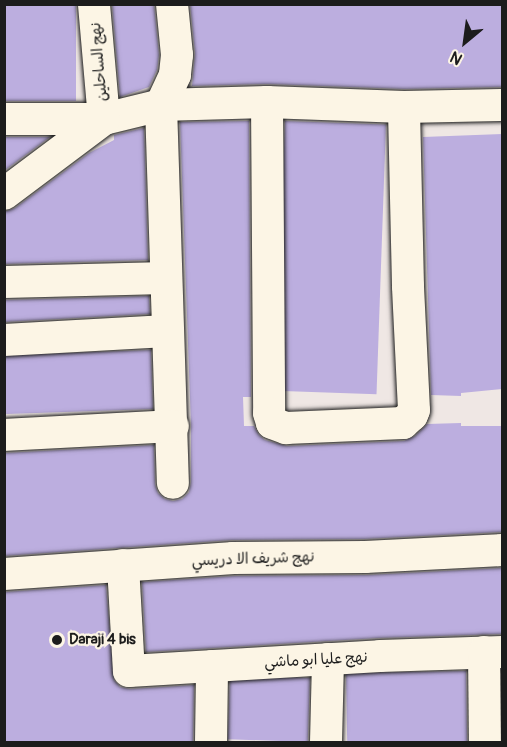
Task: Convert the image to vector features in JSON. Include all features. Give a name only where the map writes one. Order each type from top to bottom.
[{"type":"street","name":"نهج الساحلين","points":[[94,4],[104,119]]},
{"type":"street","points":[[172,4],[177,55],[175,75],[161,105],[167,331],[173,426],[173,483]]},
{"type":"street","points":[[4,119],[104,119],[161,105],[267,102],[404,107],[502,105]]},
{"type":"street","points":[[267,102],[269,413],[272,423],[286,428],[403,423],[412,416],[414,410],[408,286],[404,107]]},
{"type":"street","points":[[4,194],[104,119]]},
{"type":"street","points":[[4,282],[166,278]]},
{"type":"street","points":[[4,340],[167,331]]},
{"type":"street","points":[[4,435],[173,426]]},
{"type":"street","name":"نهج شريف الا دريسي","points":[[4,574],[233,558],[365,557],[502,550]]},
{"type":"street","name":"نهج عليا ابو ماشي","points":[[123,566],[129,671],[493,652]]},
{"type":"street","points":[[485,742],[493,652]]},
{"type":"street","points":[[326,742],[328,659]]},
{"type":"street","points":[[211,742],[212,666]]},
{"type":"building","points":[[4,4],[76,4],[76,101],[4,101]]},
{"type":"building","points":[[112,4],[154,4],[159,55],[157,70],[149,87],[120,97]]},
{"type":"building","points":[[190,4],[502,4],[502,87],[404,89],[267,84],[192,86],[195,53]]},
{"type":"building","points":[[249,121],[251,397],[243,397],[244,426],[254,426],[265,440],[287,446],[404,441],[415,436],[427,424],[461,423],[461,426],[502,426],[502,532],[364,539],[232,540],[4,556],[4,453],[154,445],[155,484],[158,493],[165,499],[173,501],[182,499],[189,492],[191,426],[180,122]]},
{"type":"building","points":[[285,121],[386,125],[377,394],[276,391]]},
{"type":"building","points":[[144,128],[148,260],[4,264],[4,212],[15,208],[89,153],[114,140],[114,135]]},
{"type":"building","points":[[502,134],[502,389],[461,393],[461,396],[431,395],[423,137]]},
{"type":"building","points":[[4,137],[50,137],[4,171]]},
{"type":"building","points":[[149,296],[150,314],[4,322],[4,300]]},
{"type":"building","points":[[151,350],[153,409],[6,414],[4,355]]},
{"type":"building","points":[[502,568],[502,634],[379,638],[146,652],[142,582],[234,576],[366,575]]},
{"type":"building","name":"Daraji 4 bis","points":[[106,585],[114,680],[120,687],[130,689],[194,685],[193,742],[4,742],[4,592]]},
{"type":"building","points":[[466,671],[467,742],[347,742],[346,673]]},
{"type":"building","points":[[230,675],[310,678],[308,742],[228,739]]},
{"type":"place","name":"Daraji 4 bis","points":[[57,640]]}]
